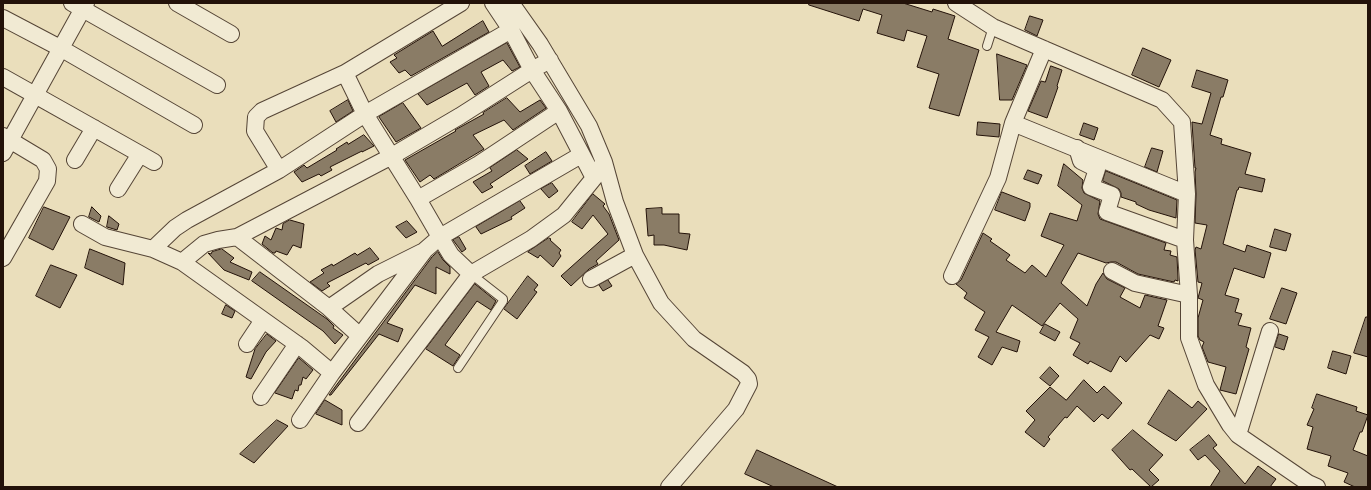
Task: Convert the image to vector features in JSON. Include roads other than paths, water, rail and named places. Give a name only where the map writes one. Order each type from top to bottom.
[{"type":"street","points":[[177,3],[231,34]]},
{"type":"street","points":[[279,170],[255,131],[256,117],[262,111],[345,73],[461,3]]},
{"type":"street","points":[[493,3],[511,30],[532,70],[559,111],[594,178]]},
{"type":"street","points":[[511,3],[540,44],[589,126],[604,162],[615,202],[636,255],[661,303],[694,339],[743,373],[748,379],[749,384],[736,408],[669,487]]},
{"type":"street","points":[[956,3],[994,27],[1162,100],[1182,122],[1187,194],[1185,240],[1189,295],[1189,338],[1206,385],[1230,425],[1238,435],[1308,483],[1317,487]]},
{"type":"street","points":[[3,258],[47,180],[48,169],[43,160],[5,143],[36,95],[62,48],[80,5],[217,85]]},
{"type":"street","points":[[3,18],[62,48],[194,126]]},
{"type":"street","points":[[153,249],[175,228],[187,220],[279,170],[365,114],[511,30]]},
{"type":"street","points":[[952,276],[998,178],[1013,123],[1044,49]]},
{"type":"street","points":[[182,262],[204,244],[237,237],[392,156],[550,60]]},
{"type":"street","points":[[345,73],[365,114],[392,156],[440,238],[451,255],[471,274]]},
{"type":"street","points":[[3,77],[154,162]]},
{"type":"street","points":[[418,199],[478,164],[559,111]]},
{"type":"street","points":[[1013,123],[1187,194]]},
{"type":"street","points":[[75,160],[94,128]]},
{"type":"street","points":[[1077,148],[1082,161],[1097,169],[1091,187],[1112,195],[1107,212],[1185,240]]},
{"type":"street","points":[[118,189],[140,154]]},
{"type":"street","points":[[330,308],[378,274],[425,250],[440,238],[581,155]]},
{"type":"street","points":[[358,423],[471,274],[531,239],[564,215],[594,178],[604,162]]},
{"type":"street","points":[[82,224],[105,237],[153,249],[182,262],[296,344],[332,373]]},
{"type":"street","points":[[237,237],[330,308],[360,336]]},
{"type":"street","points":[[300,420],[332,373],[425,250]]},
{"type":"street","points":[[591,279],[636,255]]},
{"type":"street","points":[[1112,271],[1134,283],[1189,295]]},
{"type":"street","points":[[247,344],[263,320]]},
{"type":"street","points":[[1238,435],[1270,331]]},
{"type":"street","points":[[261,397],[296,344]]},
{"type":"lane","points":[[987,46],[994,27]]},
{"type":"lane","points":[[458,368],[503,301],[503,299],[471,274]]}]
